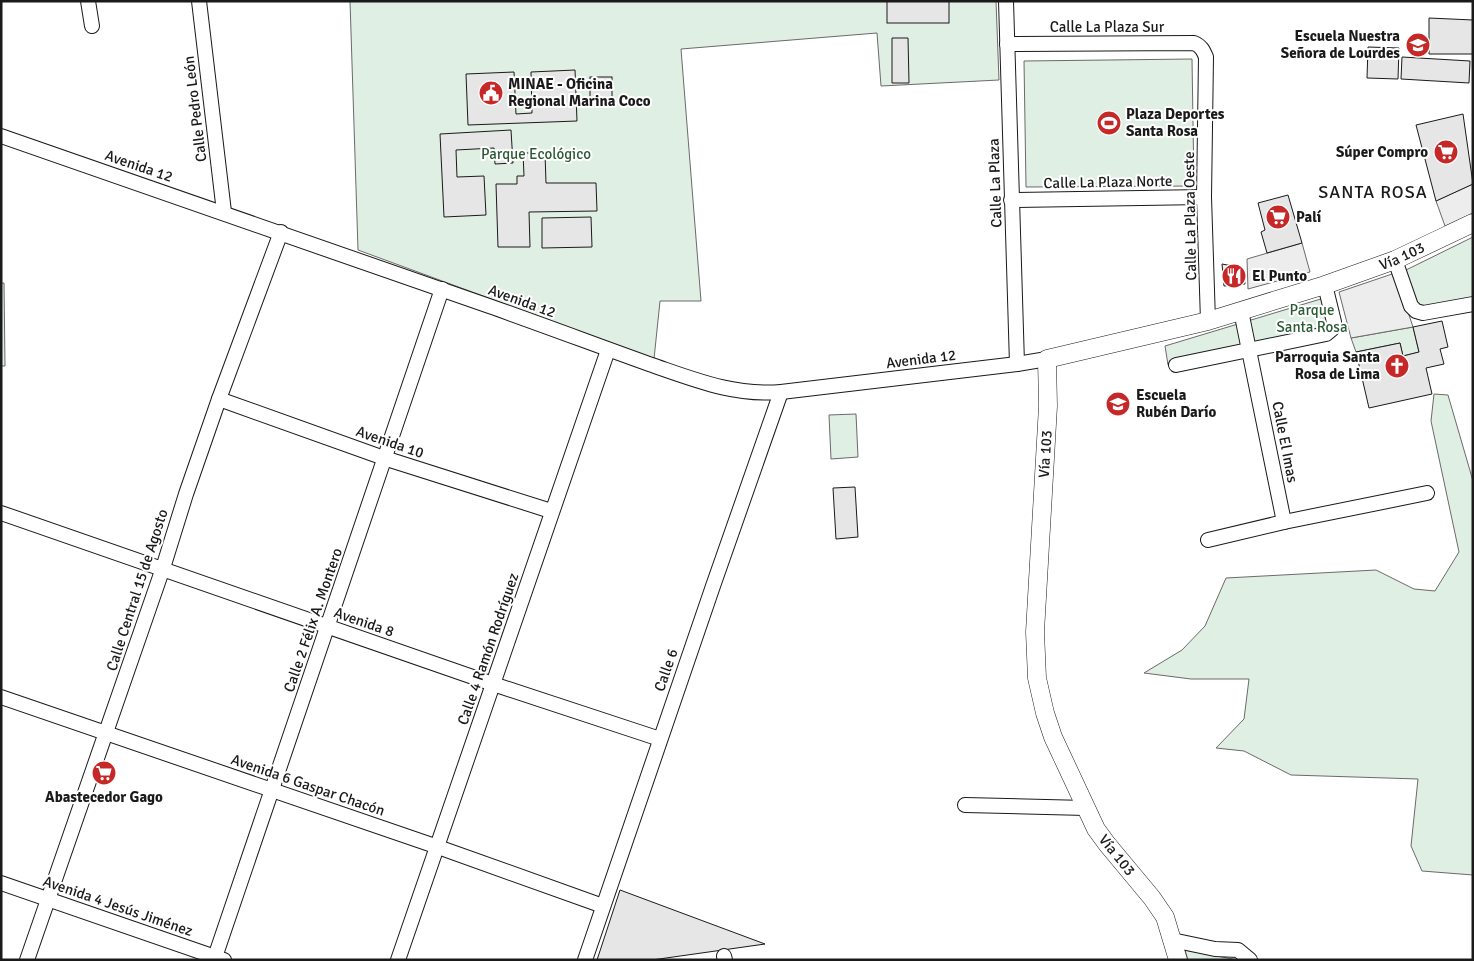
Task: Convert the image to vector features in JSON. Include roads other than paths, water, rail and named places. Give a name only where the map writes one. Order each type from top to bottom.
[{"type":"main road","name":"Vía 103","points":[[1178,960],[1165,918],[1152,898],[1106,844],[1086,808],[1053,737],[1037,678],[1037,599],[1048,406],[1047,359],[1208,321],[1325,285],[1395,260],[1473,223]]},
{"type":"street","points":[[88,1],[92,26]]},
{"type":"street","name":"Calle Pedro León","points":[[199,1],[224,212]]},
{"type":"street","name":"Calle La Plaza","points":[[1006,1],[1011,200],[1018,364]]},
{"type":"street","name":"Calle La Plaza Sur","points":[[1007,44],[1194,42],[1203,50]]},
{"type":"street","name":"Calle La Plaza Oeste","points":[[1203,50],[1206,57],[1204,197],[1208,321]]},
{"type":"street","name":"Avenida 12","points":[[1,136],[281,232],[608,350],[711,385],[739,392],[762,394],[781,392],[1047,359]]},
{"type":"street","name":"Calle La Plaza Norte","points":[[1011,200],[1204,197]]},
{"type":"street","name":"Calle Central 15 de Agosto","points":[[27,960],[163,568],[219,399],[281,232]]},
{"type":"street","points":[[1395,260],[1411,306],[1416,311],[1424,313],[1473,304]]},
{"type":"street","points":[[1176,365],[1326,334],[1332,329],[1334,322],[1325,285]]},
{"type":"street","name":"Calle 2 Félix A. Montero","points":[[217,959],[442,289]]},
{"type":"street","name":"Calle El Imas","points":[[1241,310],[1284,522]]},
{"type":"street","name":"Calle 4 Ramón Rodríguez","points":[[398,960],[608,350]]},
{"type":"street","name":"Calle 6","points":[[585,960],[781,392]]},
{"type":"street","name":"Avenida 10","points":[[219,399],[384,458],[551,512]]},
{"type":"street","points":[[1208,540],[1284,522],[1427,493]]},
{"type":"street","name":"Avenida 8","points":[[1,512],[493,684],[660,739]]},
{"type":"street","name":"Avenida 6 Gaspar Chacón","points":[[1,697],[438,847],[603,906]]},
{"type":"street","points":[[965,805],[1086,808]]},
{"type":"street","name":"Avenida 4 Jesús Jiménez","points":[[1,882],[217,959]]},
{"type":"street","points":[[1172,940],[1215,949],[1238,950],[1250,960]]},
{"type":"place","name":"Escuela Nuestra Señora de Lourdes","points":[[1418,45]]},
{"type":"place","name":"MINAE - Oficina Regional Marina Coco","points":[[491,93]]},
{"type":"place","name":"Plaza Deportes Santa Rosa","points":[[1109,123]]},
{"type":"place","name":"Súper Compro","points":[[1446,152]]},
{"type":"place","name":"Palí","points":[[1278,217]]},
{"type":"place","name":"El Punto","points":[[1234,276]]},
{"type":"place","name":"Parroquia Santa Rosa de Lima","points":[[1397,366]]},
{"type":"place","name":"Escuela Rubén Darío","points":[[1118,404]]},
{"type":"place","name":"Abastecedor Gago","points":[[104,773]]},
{"type":"district","name":"SANTA ROSA","points":[[1373,192]]},
{"type":"park label","name":"Parque Ecológico","points":[[536,154]]},
{"type":"park label","name":"Parque Santa Rosa","points":[[1312,318]]}]
